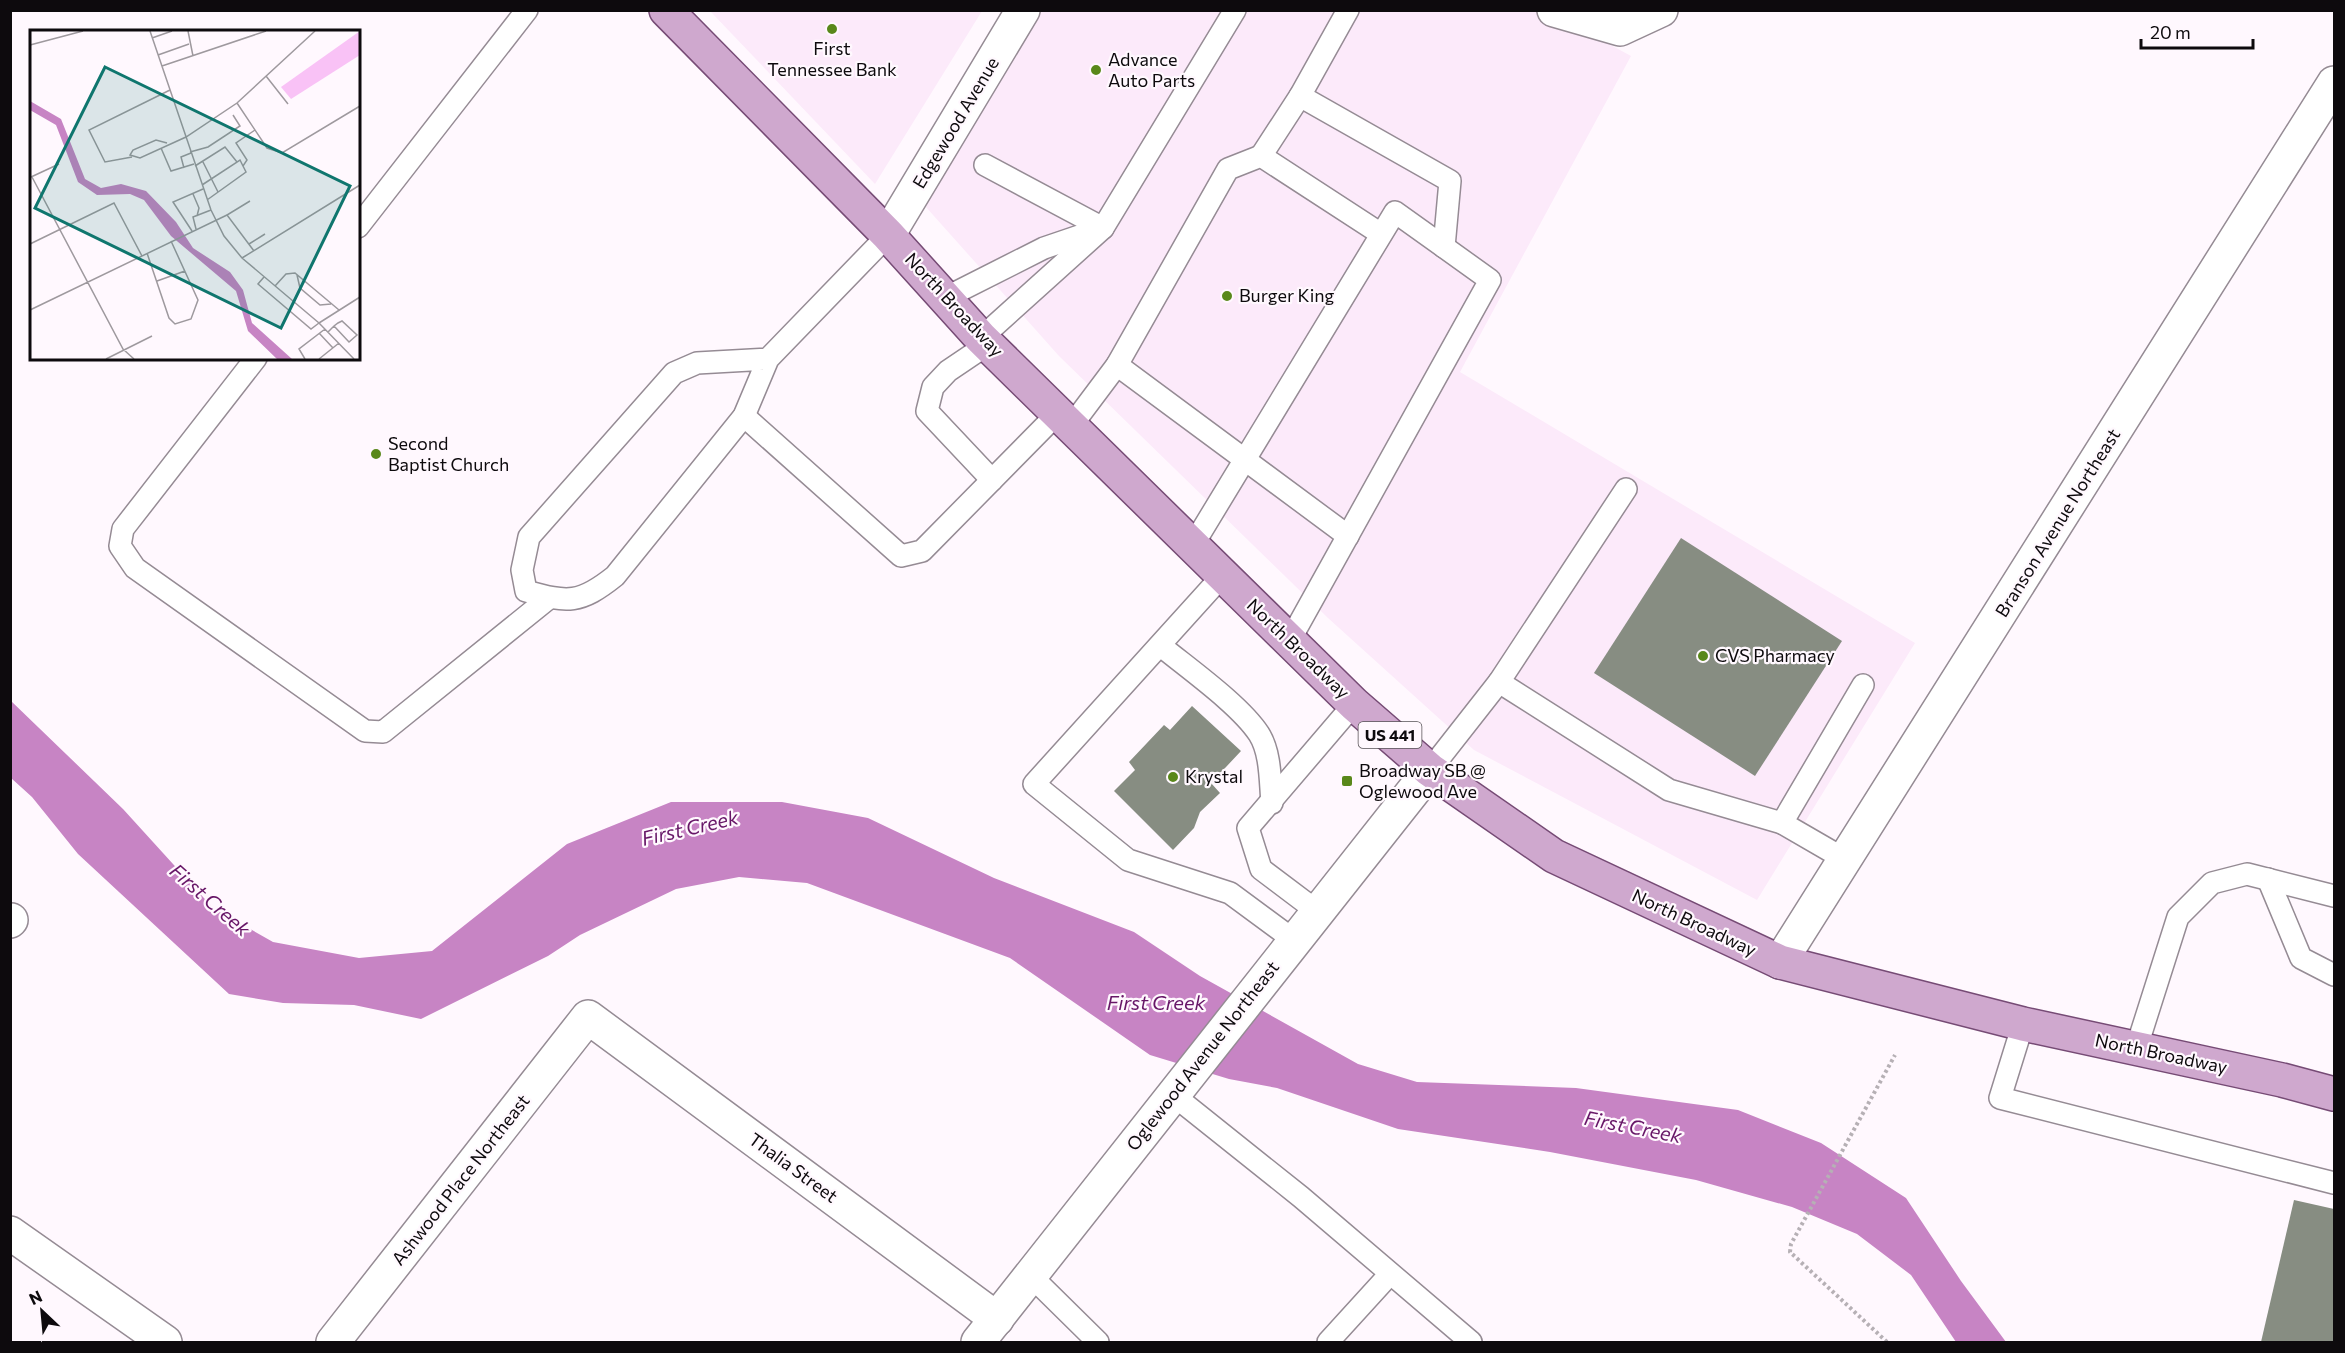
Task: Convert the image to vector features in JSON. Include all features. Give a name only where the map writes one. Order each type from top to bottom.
[{"type":"main road","name":"North Broadway","points":[[666,10],[888,235],[985,341],[1354,704],[1430,770],[1554,856],[1780,962],[2023,1024],[2334,1094]]},
{"type":"street","name":"Edgewood Avenue","points":[[888,235],[1023,10]]},
{"type":"street","points":[[1554,10],[1620,29],[1661,10]]},
{"type":"street","name":"Branson Avenue Northeast","points":[[1780,962],[2334,83]]},
{"type":"street","name":"Oglewood Avenue Northeast","points":[[988,1330],[1430,770]]},
{"type":"street","name":"Thalia Street","points":[[588,1017],[988,1330]]},
{"type":"street","name":"Ashwood Place Northeast","points":[[333,1342],[588,1017]]},
{"type":"street","points":[[10,1233],[165,1342]]},
{"type":"lane","points":[[360,224],[527,10]]},
{"type":"lane","points":[[992,480],[927,411],[933,387],[948,371],[985,341],[1103,228],[1235,10]]},
{"type":"lane","points":[[744,416],[902,556],[922,551],[992,480],[1066,419],[1117,365],[1228,169],[1261,156],[1300,96],[1348,10]]},
{"type":"lane","points":[[1300,96],[1450,181],[1444,247]]},
{"type":"lane","points":[[1261,156],[1381,234]]},
{"type":"lane","points":[[985,165],[1103,228]]},
{"type":"lane","points":[[1193,545],[1395,212],[1490,280],[1290,640]]},
{"type":"lane","points":[[945,298],[1044,248],[1103,228]]},
{"type":"lane","points":[[768,359],[697,363],[674,373],[529,537],[522,570],[526,591],[561,601],[593,594],[615,576],[744,416],[768,359],[888,235]]},
{"type":"lane","points":[[254,360],[123,529],[120,546],[135,568],[365,731],[382,732],[549,598]]},
{"type":"lane","points":[[1117,365],[1246,458],[1348,536]]},
{"type":"lane","points":[[1430,770],[1499,682],[1626,489]]},
{"type":"lane","points":[[1224,576],[1034,784],[1128,860],[1230,893],[1294,941]]},
{"type":"lane","points":[[1161,646],[1223,696],[1260,735],[1269,768],[1272,803]]},
{"type":"lane","points":[[1499,682],[1669,790],[1782,823],[1846,860]]},
{"type":"lane","points":[[1782,823],[1863,685]]},
{"type":"lane","points":[[1318,912],[1261,870],[1248,828],[1272,803],[1354,704]]},
{"type":"lane","points":[[2136,1049],[2178,917],[2212,883],[2247,874],[2334,896]]},
{"type":"lane","points":[[2268,879],[2301,958],[2334,975]]},
{"type":"lane","points":[[2023,1024],[2000,1098],[2334,1183]]},
{"type":"lane","points":[[1179,1086],[1301,1197],[1471,1342]]},
{"type":"lane","points":[[1328,1342],[1390,1274]]},
{"type":"lane","points":[[1032,1276],[1098,1342]]},
{"type":"path","points":[[1887,1342],[1790,1252],[1791,1244],[1895,1055]]},
{"type":"shaded area","points":[[710,11],[982,11],[875,184]]},
{"type":"shaded area","points":[[1034,11],[1548,11],[1631,56],[1460,372],[1915,643],[1757,900],[1474,750],[1328,618],[1059,356],[925,206]]},
{"type":"water","name":"First Creek","points":[[10,700],[123,809],[213,908],[273,942],[359,958],[432,951],[567,844],[671,802],[782,802],[868,818],[994,878],[1134,932],[1200,976],[1358,1064],[1417,1082],[1576,1088],[1738,1110],[1821,1143],[1906,1198],[1961,1281],[2006,1342],[1956,1342],[1911,1275],[1857,1234],[1792,1207],[1696,1180],[1550,1152],[1398,1129],[1277,1088],[1229,1079],[1150,1055],[1010,958],[807,883],[739,877],[676,889],[580,935],[548,956],[421,1019],[354,1005],[283,1003],[229,994],[78,854],[32,797],[11,778]]},
{"type":"building","points":[[1681,538],[1842,641],[1755,776],[1594,673]]},
{"type":"building","name":"Krystal","points":[[1192,706],[1241,751],[1211,783],[1220,793],[1200,812],[1194,828],[1173,850],[1114,791],[1135,770],[1129,762],[1164,725],[1170,730]]},
{"type":"building","points":[[2294,1200],[2334,1209],[2334,1342],[2261,1342]]},
{"type":"place","name":"First Tennessee Bank","points":[[832,29]]},
{"type":"place","name":"Advance Auto Parts","points":[[1096,70]]},
{"type":"place","name":"Burger King","points":[[1227,296]]},
{"type":"place","name":"Second Baptist Church","points":[[376,454]]},
{"type":"place","name":"CVS Pharmacy","points":[[1703,656]]},
{"type":"place","name":"Krystal","points":[[1173,777]]},
{"type":"place","name":"Broadway SB @ Oglewood Ave","points":[[1347,781]]}]
